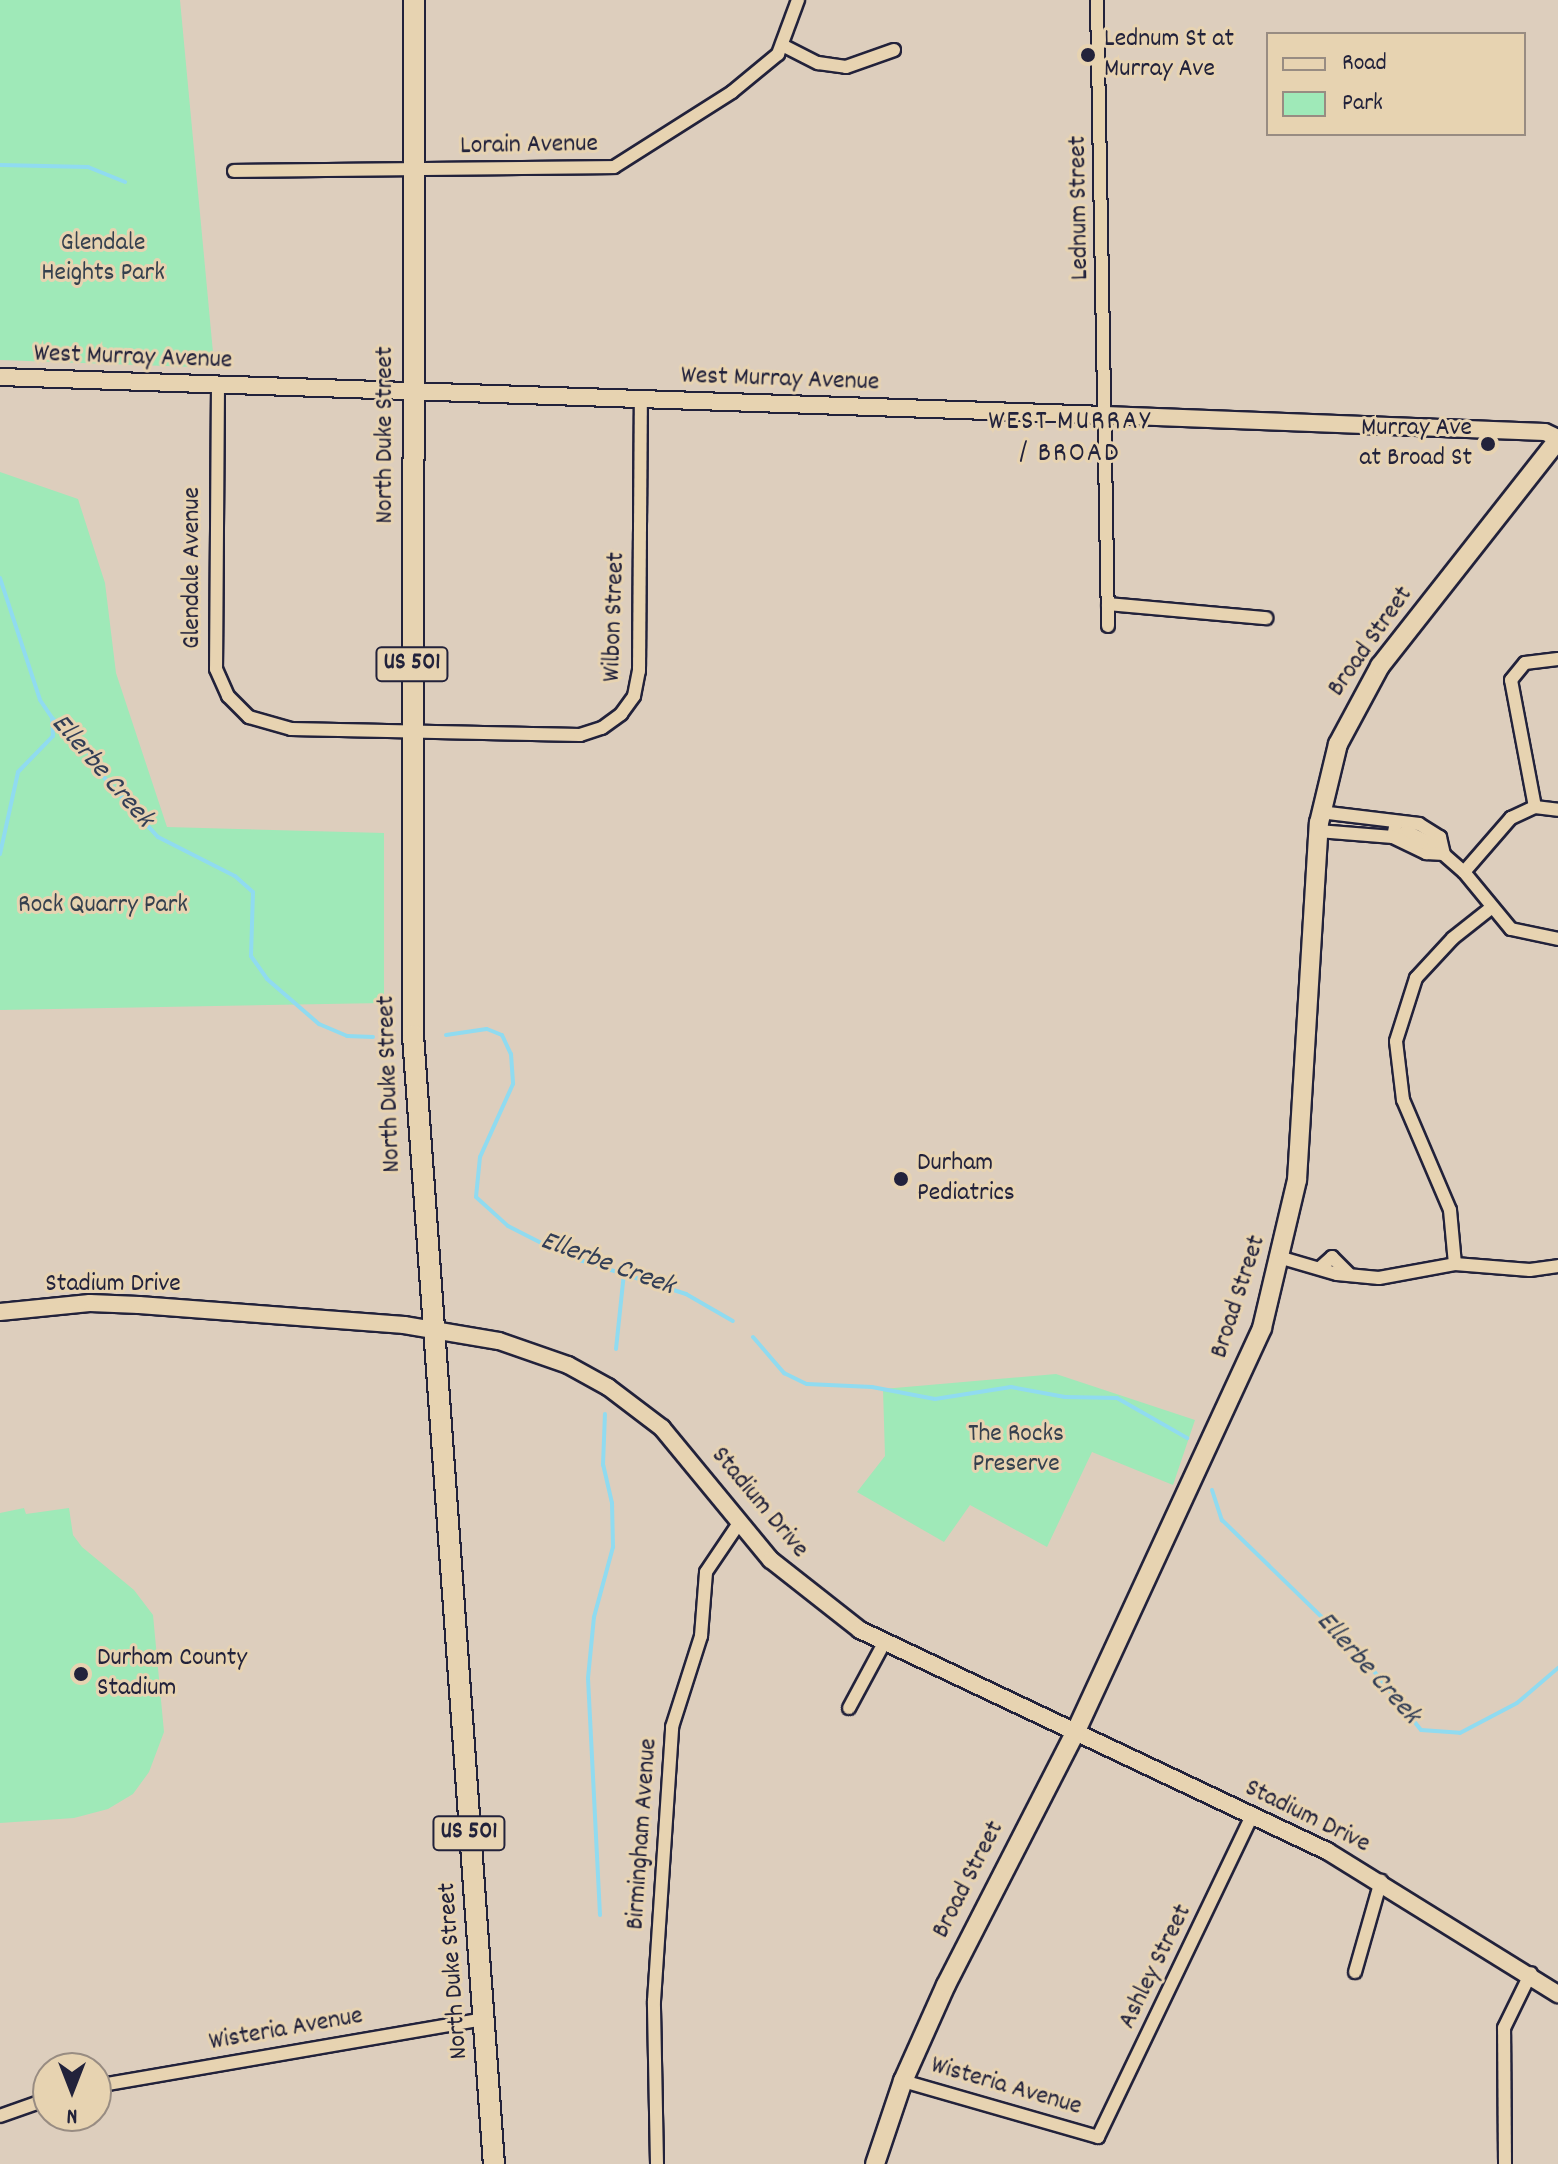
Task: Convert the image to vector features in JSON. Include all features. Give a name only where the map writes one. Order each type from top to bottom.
[{"type":"highway","name":"North Duke Street","points":[[414,0],[413,1035],[431,1328],[494,2164]]},
{"type":"main road","name":"Broad Street","points":[[875,2164],[903,2081],[988,1898],[1075,1733],[1262,1328],[1282,1258],[1305,1111],[1318,831],[1338,744],[1367,685],[1558,439]]},
{"type":"street","points":[[798,0],[784,46],[818,63],[846,67],[894,50]]},
{"type":"street","name":"Lednum Street","points":[[1097,0],[1108,626]]},
{"type":"street","name":"Lorain Avenue","points":[[234,171],[614,167],[732,92],[784,46]]},
{"type":"street","name":"West Murray Avenue","points":[[0,377],[1545,432],[1558,439]]},
{"type":"street","name":"Glendale Avenue","points":[[218,385],[213,647],[228,696],[249,717],[271,726],[412,732]]},
{"type":"street","name":"Wilbon Street","points":[[412,732],[580,735],[602,728],[627,707],[639,671],[641,399]]},
{"type":"street","points":[[1108,604],[1266,618]]},
{"type":"street","points":[[1535,807],[1511,680],[1525,663],[1558,659]]},
{"type":"street","points":[[1464,872],[1511,818],[1535,807],[1558,810]]},
{"type":"street","points":[[1320,812],[1396,822],[1440,837],[1444,854],[1464,872],[1491,908],[1519,934],[1558,939]]},
{"type":"street","points":[[1393,837],[1396,822]]},
{"type":"street","points":[[1393,837],[1416,829]]},
{"type":"street","points":[[1318,831],[1393,837],[1426,853],[1444,854]]},
{"type":"street","points":[[1455,1264],[1450,1210],[1403,1100],[1396,1041],[1416,978],[1453,938],[1491,908]]},
{"type":"street","points":[[1282,1258],[1337,1274],[1390,1278],[1455,1264],[1530,1270],[1558,1266]]},
{"type":"street","name":"Stadium Drive","points":[[0,1312],[90,1303],[139,1305],[431,1328],[535,1352],[608,1387],[662,1428],[739,1523],[806,1592],[884,1643],[1252,1816],[1381,1881],[1531,1973],[1558,1994]]},
{"type":"street","name":"Birmingham Avenue","points":[[657,2164],[654,2001],[672,1727],[701,1636],[706,1572],[739,1523]]},
{"type":"street","points":[[849,1708],[884,1643]]},
{"type":"street","name":"Ashley Street","points":[[1098,2137],[1252,1816]]},
{"type":"street","points":[[1355,1972],[1381,1881]]},
{"type":"street","points":[[1505,2164],[1504,2028],[1531,1973]]},
{"type":"street","name":"Wisteria Avenue","points":[[112,2083],[483,2019]]},
{"type":"street","name":"Wisteria Avenue","points":[[903,2081],[1098,2137]]},
{"type":"street","points":[[0,2116],[32,2105]]},
{"type":"green space","name":"Glendale Heights Park","points":[[0,0],[180,0],[214,363],[194,367],[0,360]]},
{"type":"green space","name":"Rock Quarry Park","points":[[0,472],[78,499],[105,583],[116,673],[167,827],[384,833],[384,1003],[0,1010]]},
{"type":"green space","name":"The Rocks Preserve","points":[[1056,1374],[1195,1420],[1173,1485],[1092,1452],[1047,1547],[970,1505],[944,1542],[857,1492],[885,1456],[883,1389]]},
{"type":"green space","name":"Durham County Stadium","points":[[24,1508],[26,1514],[69,1508],[73,1535],[82,1547],[134,1590],[153,1615],[164,1732],[149,1772],[133,1794],[108,1809],[74,1818],[0,1823],[0,1513]]},
{"type":"waterway","points":[[0,165],[88,167],[125,182]]},
{"type":"waterway","name":"Ellerbe Creek","points":[[0,578],[40,700],[52,718],[83,743],[101,774],[158,837],[235,876],[253,892],[251,956],[267,979],[319,1024],[347,1036],[373,1037]]},
{"type":"waterway","points":[[0,854],[18,772],[53,736],[52,719]]},
{"type":"waterway","name":"Ellerbe Creek","points":[[446,1035],[487,1029],[502,1035],[511,1054],[513,1084],[480,1157],[476,1197],[508,1226],[567,1256],[686,1294],[733,1321]]},
{"type":"waterway","points":[[616,1349],[624,1273]]},
{"type":"waterway","name":"Ellerbe Creek","points":[[753,1337],[784,1373],[807,1384],[872,1387],[935,1399],[1011,1387],[1065,1397],[1117,1398],[1187,1438]]},
{"type":"waterway","points":[[600,1915],[588,1678],[594,1617],[613,1547],[612,1503],[603,1465],[605,1414]]},
{"type":"waterway","name":"Ellerbe Creek","points":[[1212,1490],[1222,1520],[1361,1655],[1421,1730],[1460,1733],[1517,1703],[1558,1668]]},
{"type":"place","name":"Lednum St at Murray Ave","points":[[1088,55]]},
{"type":"place","name":"Murray Ave at Broad St","points":[[1488,444]]},
{"type":"place","name":"Durham Pediatrics","points":[[901,1179]]},
{"type":"place","name":"Durham County Stadium","points":[[81,1674]]},
{"type":"district","name":"WEST MURRAY / BROAD","points":[[1070,439]]}]
